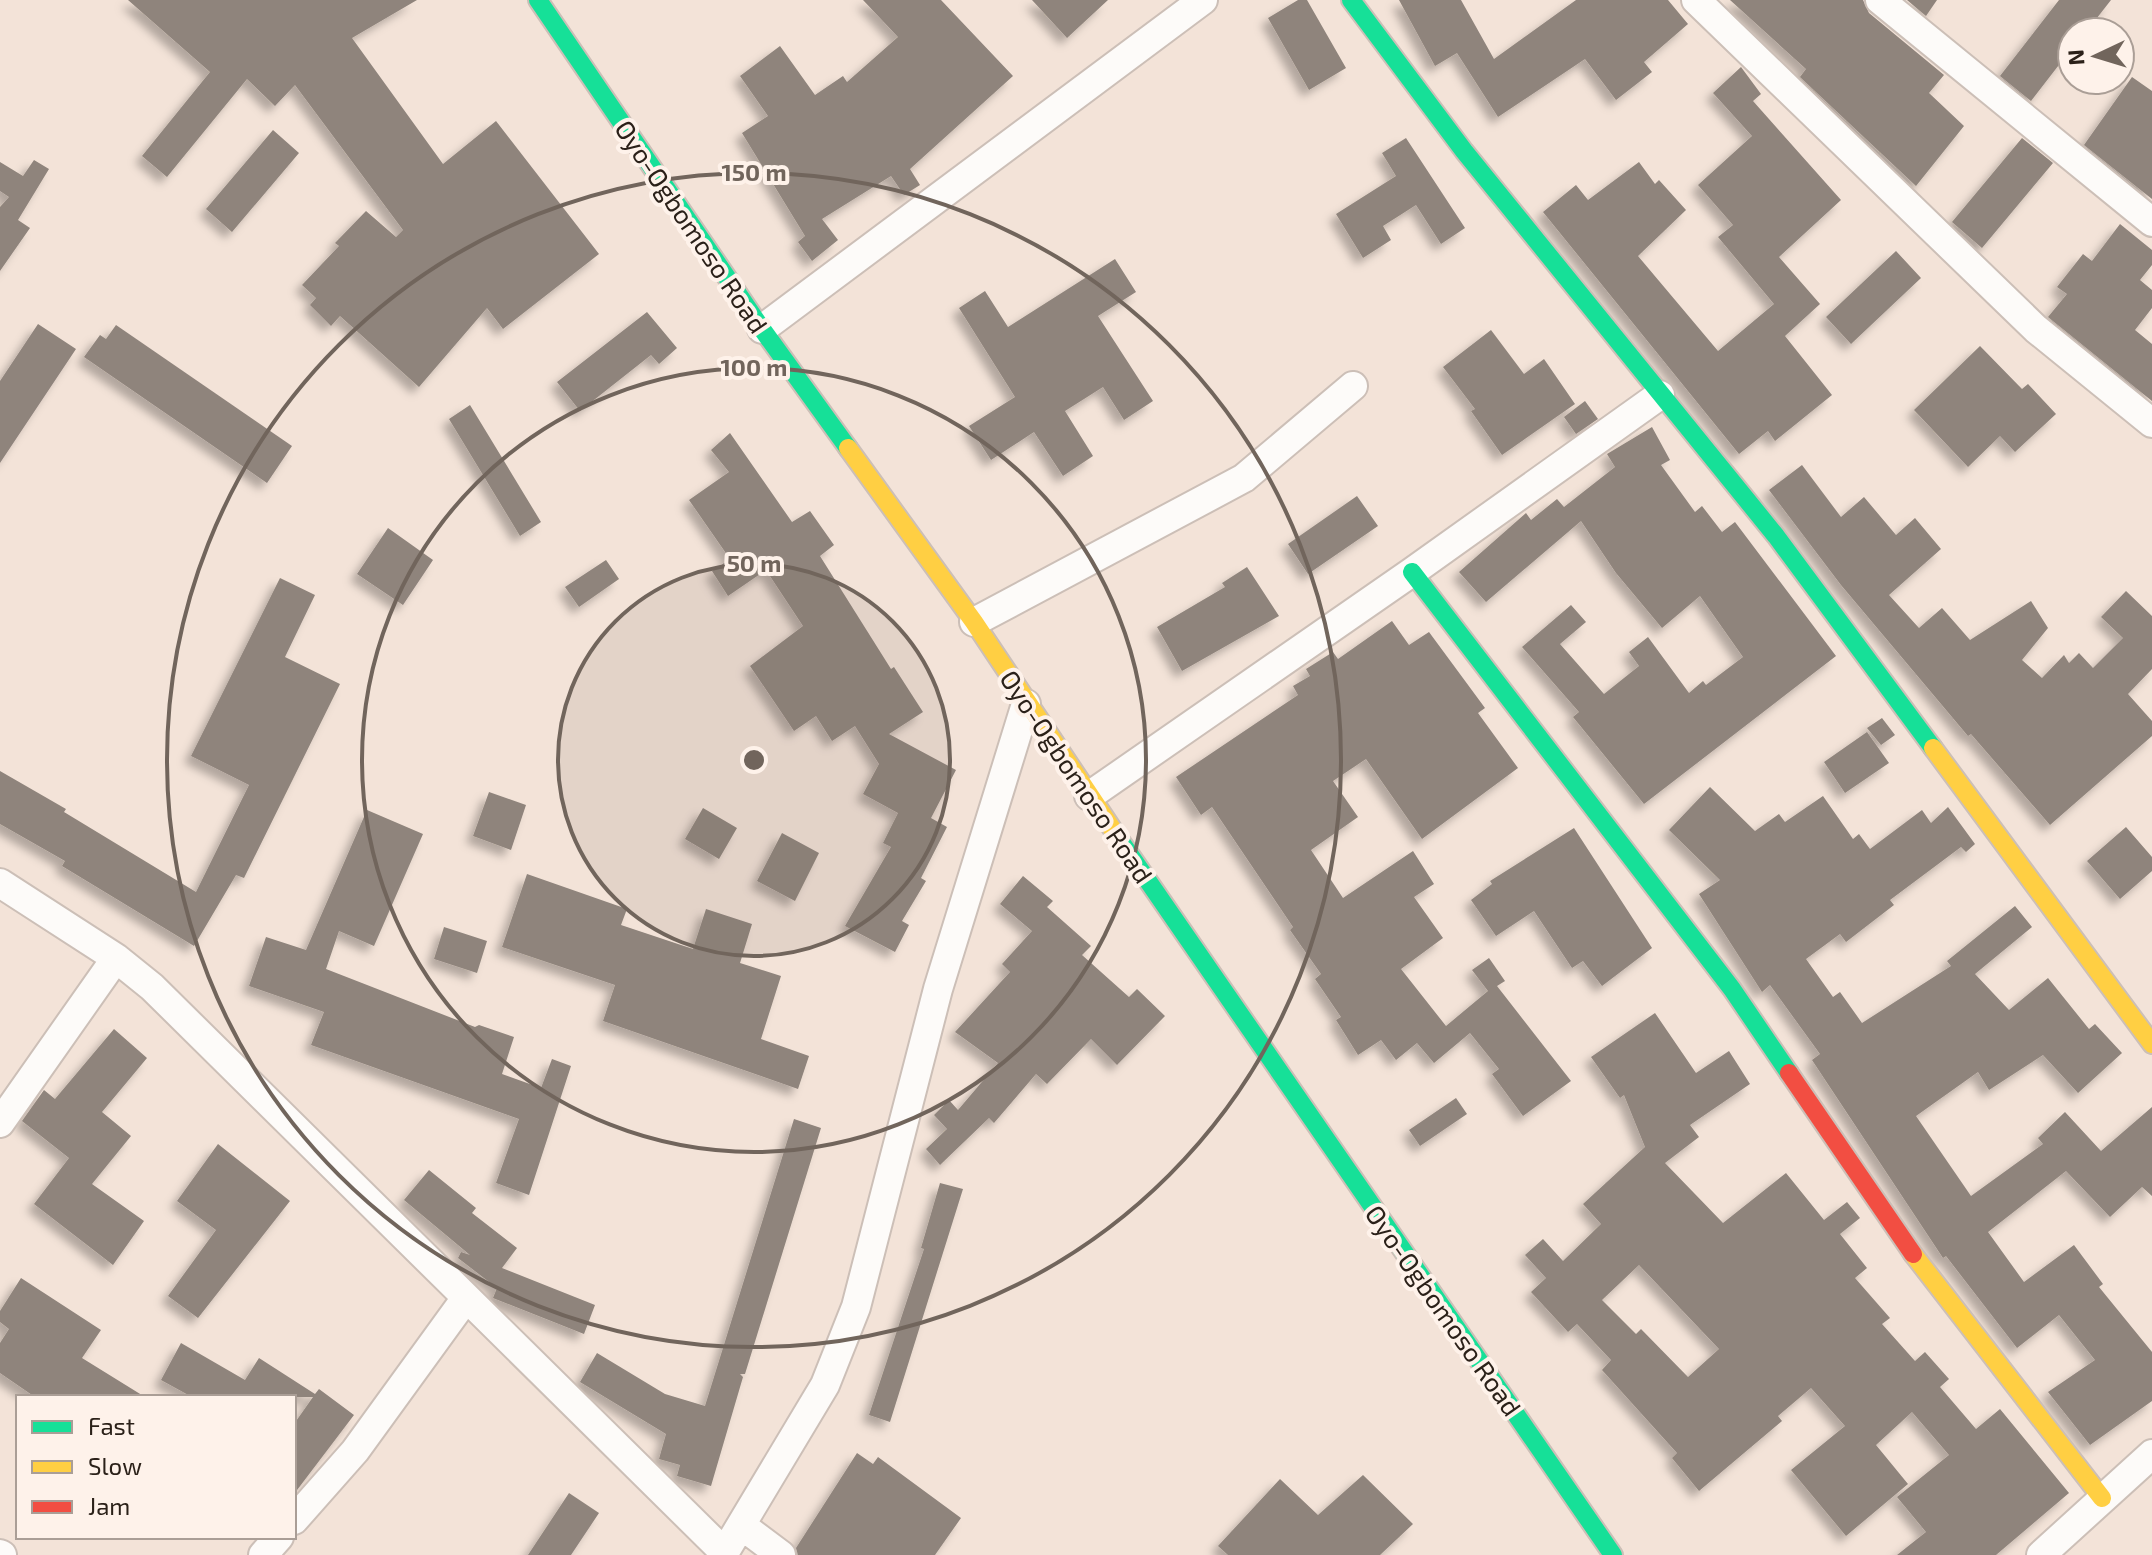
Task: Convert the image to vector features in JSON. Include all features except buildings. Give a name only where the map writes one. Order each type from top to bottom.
[{"type":"main road","name":"Oyo-Ogbomoso Road","points":[[538,0],[762,329],[974,622],[1089,796],[1613,1555]]},
{"type":"main road","points":[[1351,0],[1464,151],[1776,536],[2152,1044]]},
{"type":"main road","points":[[1412,572],[1732,989],[1929,1278],[2102,1498]]},
{"type":"street","points":[[762,329],[1203,0]]},
{"type":"street","points":[[1696,0],[2036,329],[2152,423]]},
{"type":"street","points":[[1880,0],[2152,222]]},
{"type":"street","points":[[974,622],[1244,478],[1353,386]]},
{"type":"street","points":[[1089,796],[1660,395]]},
{"type":"street","points":[[0,883],[116,958],[152,987],[723,1554],[825,1385],[856,1307],[938,989],[1026,704]]},
{"type":"street","points":[[0,1123],[116,958]]},
{"type":"street","points":[[296,1518],[355,1451],[466,1298]]},
{"type":"street","points":[[2041,1555],[2152,1454]]},
{"type":"street","points":[[741,1525],[781,1555]]},
{"type":"street","points":[[263,1555],[277,1539]]},
{"type":"traffic: fast","points":[[538,0],[762,329],[848,448]]},
{"type":"traffic: fast","points":[[1351,0],[1464,151],[1776,536],[1933,748]]},
{"type":"traffic: fast","points":[[1412,572],[1732,989],[1789,1073]]},
{"type":"traffic: fast","points":[[1117,836],[1613,1555]]},
{"type":"traffic: slow","points":[[848,448],[974,622],[1117,836]]},
{"type":"traffic: slow","points":[[1933,748],[2152,1044]]},
{"type":"traffic: slow","points":[[1913,1254],[2102,1498]]},
{"type":"traffic: jam","points":[[1789,1073],[1913,1254]]}]
